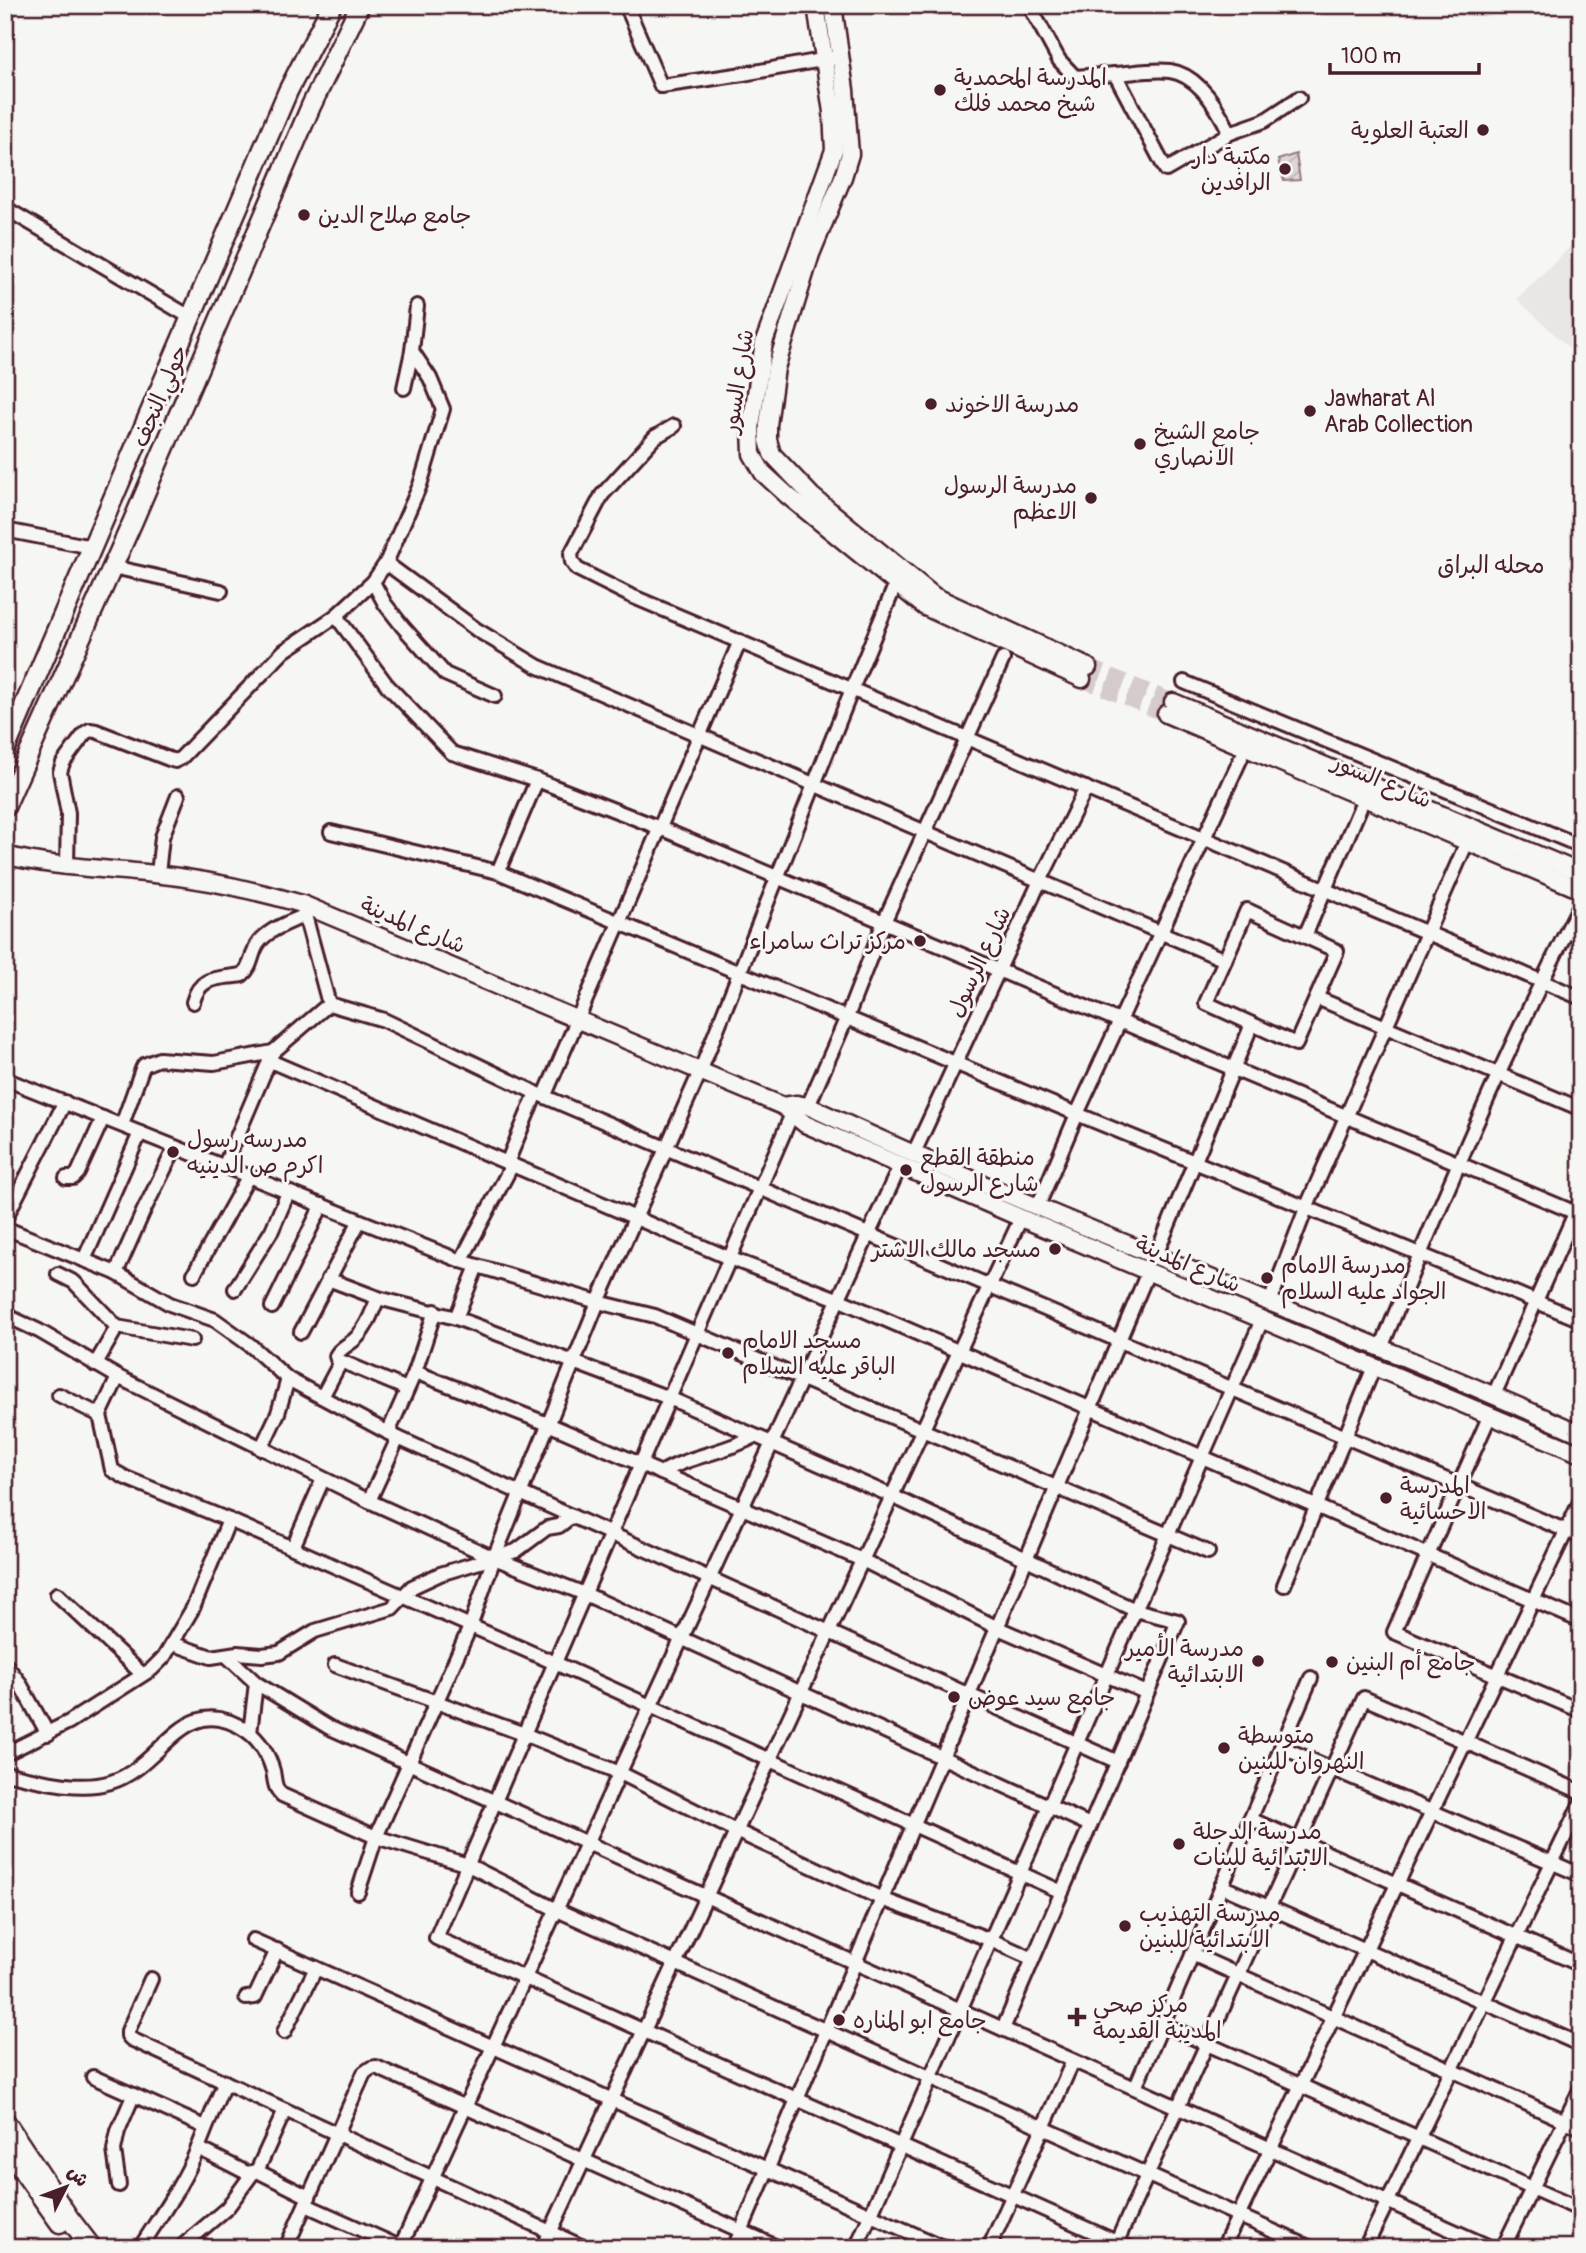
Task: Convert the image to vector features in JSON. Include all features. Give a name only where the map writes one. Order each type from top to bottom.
[{"type":"main road","name":"حولي النجف","points":[[5,807],[113,566],[311,106],[360,5]]},
{"type":"main road","name":"شارع السور","points":[[816,5],[832,58]]},
{"type":"main road","name":"شارع السور","points":[[833,5],[834,150],[764,342],[751,426],[752,454],[762,473],[786,495],[898,578],[939,615],[1085,673]]},
{"type":"main road","points":[[328,11],[327,29],[334,34],[349,28]]},
{"type":"main road","points":[[5,750],[288,91],[328,11]]},
{"type":"main road","points":[[309,51],[315,46],[323,46],[331,51],[333,61]]},
{"type":"main road","points":[[105,519],[105,529],[112,536],[122,536],[129,529]]},
{"type":"main road","points":[[90,552],[105,551],[112,557],[113,566]]},
{"type":"main road","name":"شارع السور","points":[[1581,873],[1169,708],[1466,842],[1581,890]]},
{"type":"main road","name":"شارع المدينة","points":[[5,855],[66,865],[158,874],[266,893],[795,1108],[1021,1219],[1581,1454]]},
{"type":"main road","name":"شارع المدينة","points":[[906,1161],[1038,1206],[1494,1395],[1581,1434]]},
{"type":"main road","points":[[5,2121],[92,2248]]},
{"type":"main road","points":[[5,2146],[78,2248]]},
{"type":"street","points":[[626,5],[661,86],[832,58]]},
{"type":"street","points":[[1029,5],[1059,60],[1075,77],[1162,71],[1180,74],[1207,96],[1230,133]]},
{"type":"street","points":[[1115,74],[1166,170],[1230,133],[1264,121],[1299,98]]},
{"type":"street","points":[[5,208],[190,317]]},
{"type":"street","points":[[404,388],[412,351],[417,306]]},
{"type":"street","points":[[66,865],[68,813],[60,772],[63,763],[85,733],[96,731],[175,761],[181,758],[284,651],[337,615],[373,582],[386,563],[420,485],[443,409],[430,379],[412,351]]},
{"type":"street","points":[[674,426],[655,437],[601,495],[571,554],[577,569],[740,642],[1581,998]]},
{"type":"street","points":[[5,530],[90,552]]},
{"type":"street","points":[[386,563],[477,630],[537,666],[1225,960]]},
{"type":"street","points":[[113,566],[221,591]]},
{"type":"street","points":[[358,1892],[376,1837],[470,1627],[494,1558],[598,1302],[701,1072],[898,578]]},
{"type":"street","points":[[373,582],[403,627],[445,674],[495,696]]},
{"type":"street","points":[[337,615],[387,685],[452,753],[537,780],[660,828],[1578,1214]]},
{"type":"street","points":[[461,1261],[578,1019],[740,642]]},
{"type":"street","points":[[1003,659],[884,922],[848,1017],[795,1108],[436,1938],[1013,2196],[1115,2245],[1130,2248]]},
{"type":"street","points":[[1184,682],[1581,846]]},
{"type":"street","points":[[1038,1206],[1077,1114],[1241,758]]},
{"type":"street","points":[[498,872],[537,780]]},
{"type":"street","name":"شارع الرسول","points":[[401,2247],[870,1236],[1086,788]]},
{"type":"street","points":[[158,874],[162,837],[178,796]]},
{"type":"street","points":[[1305,936],[1360,808]]},
{"type":"street","points":[[331,832],[498,872],[1077,1114],[1581,1320]]},
{"type":"street","points":[[1270,1301],[1345,1116],[1466,842]]},
{"type":"street","points":[[1381,1348],[1499,1074],[1541,981],[1581,902]]},
{"type":"street","points":[[193,1002],[197,989],[204,982],[242,975],[247,971],[256,946],[264,937],[303,909],[329,1004]]},
{"type":"street","points":[[1248,911],[1305,936],[1338,951],[1296,1044],[1206,1003],[1248,911]]},
{"type":"street","points":[[1317,998],[1581,1109]]},
{"type":"street","points":[[223,1167],[272,1056],[329,1004]]},
{"type":"street","points":[[329,1004],[384,1020],[541,1094],[1581,1538]]},
{"type":"street","points":[[1156,1255],[1252,1024]]},
{"type":"street","points":[[122,1125],[142,1069],[149,1062],[159,1059],[214,1063],[272,1056],[634,1218],[840,1300],[1581,1621]]},
{"type":"street","points":[[5,1080],[461,1261],[655,1316],[1208,1552]]},
{"type":"street","points":[[5,1219],[65,1102]]},
{"type":"street","points":[[66,1178],[73,1178],[78,1173],[103,1118]]},
{"type":"street","points":[[84,1260],[140,1133]]},
{"type":"street","points":[[116,1273],[175,1148]]},
{"type":"street","points":[[194,1274],[248,1177]]},
{"type":"street","points":[[235,1289],[272,1230],[288,1193]]},
{"type":"street","points":[[1494,1395],[1535,1300],[1578,1214],[1581,1200]]},
{"type":"street","points":[[272,1307],[322,1205]]},
{"type":"street","points":[[543,2248],[1021,1219]]},
{"type":"street","points":[[301,1332],[359,1222]]},
{"type":"street","points":[[5,1228],[116,1273],[170,1304],[215,1320],[250,1345],[289,1379],[393,1435],[1118,1762]]},
{"type":"street","points":[[456,1318],[477,1266]]},
{"type":"street","points":[[734,2248],[1148,1272]]},
{"type":"street","points":[[58,1274],[74,1282],[117,1327],[192,1340]]},
{"type":"street","points":[[328,1279],[378,1298],[456,1318],[669,1398],[892,1496],[1135,1610],[1178,1621],[1003,2029]]},
{"type":"street","points":[[322,1397],[339,1365],[336,1356],[339,1350],[356,1339],[378,1298]]},
{"type":"street","points":[[369,1501],[435,1311]]},
{"type":"street","points":[[5,1315],[39,1331],[118,1377],[369,1501],[494,1558],[585,1594],[1090,1825]]},
{"type":"street","points":[[856,2248],[1262,1320]]},
{"type":"street","points":[[95,1365],[117,1327]]},
{"type":"street","points":[[338,1360],[407,1389]]},
{"type":"street","points":[[1284,1585],[1374,1367]]},
{"type":"street","points":[[415,1372],[641,1463],[862,1560],[998,1628],[1147,1693]]},
{"type":"street","points":[[118,1377],[100,1415],[112,1470],[126,1478],[293,1547],[1062,1892]]},
{"type":"street","points":[[261,1449],[278,1413],[289,1379]]},
{"type":"street","points":[[59,1395],[100,1415]]},
{"type":"street","points":[[1490,1415],[1394,1632],[1581,1711]]},
{"type":"street","points":[[662,1473],[683,1461],[739,1445],[755,1436]]},
{"type":"street","points":[[293,1547],[323,1479]]},
{"type":"street","points":[[1223,2248],[1581,1500]]},
{"type":"street","points":[[174,1644],[211,1657],[237,1653],[268,1656],[279,1653],[316,1631],[388,1610],[412,1587],[440,1574],[522,1548],[547,1528],[559,1526],[572,1516]]},
{"type":"street","points":[[5,1754],[76,1718],[158,1664],[174,1644],[201,1591],[229,1520]]},
{"type":"street","points":[[57,1594],[142,1674]]},
{"type":"street","points":[[226,1655],[256,1684],[328,1727],[1492,2248]]},
{"type":"street","points":[[5,1664],[19,1682],[48,1734]]},
{"type":"street","points":[[335,1665],[524,1734],[620,1773],[882,1899],[991,1940],[1033,1959]]},
{"type":"street","points":[[1135,2088],[1311,1678]]},
{"type":"street","points":[[250,1734],[256,1684]]},
{"type":"street","points":[[1115,2245],[1364,1698],[1581,1792]]},
{"type":"street","points":[[5,1773],[65,1784],[98,1785],[129,1774],[172,1738],[202,1718],[216,1718],[250,1734],[266,1755],[279,1793],[376,1837],[468,1865],[557,1910],[1311,2248]]},
{"type":"street","points":[[1281,1747],[1581,1875]]},
{"type":"street","points":[[1365,2248],[1581,1803]]},
{"type":"street","points":[[1250,1819],[1581,1965]]},
{"type":"street","points":[[1221,1886],[1581,2045]]},
{"type":"street","points":[[253,1940],[945,2248]]},
{"type":"street","points":[[246,1998],[255,1997],[277,1950]]},
{"type":"street","points":[[1192,1954],[1581,2128]]},
{"type":"street","points":[[284,2032],[316,1968]]},
{"type":"street","points":[[151,1979],[128,2036],[585,2248]]},
{"type":"street","points":[[1162,2024],[1581,2210]]},
{"type":"street","points":[[989,2248],[1073,2061]]},
{"type":"street","points":[[286,2248],[364,2073],[376,2067],[779,2248]]},
{"type":"street","points":[[93,2077],[205,2127]]},
{"type":"street","points":[[140,2248],[198,2148],[225,2082]]},
{"type":"street","points":[[1503,2248],[1581,2088]]},
{"type":"street","points":[[119,2185],[114,2150],[118,2131],[133,2096]]},
{"type":"street","points":[[180,2248],[227,2208],[255,2173],[285,2110]]},
{"type":"street","points":[[198,2148],[255,2173],[401,2247]]},
{"type":"shaded area","points":[[1296,154],[1300,180],[1284,181],[1278,160]]},
{"type":"shaded area","points":[[1581,236],[1581,359],[1517,299]]},
{"type":"tunnel","points":[[1088,667],[1173,702]]},
{"type":"tunnel","points":[[1082,679],[1166,714]]},
{"type":"place","name":"المدرسة المحمدية شيخ محمد فلك","points":[[940,90]]},
{"type":"place","name":"العتبة العلوية","points":[[1483,130]]},
{"type":"place","name":"مكتبة دار الرافدين","points":[[1285,169]]},
{"type":"place","name":"جامع صلاح الدين","points":[[304,215]]},
{"type":"place","name":"مدرسة الاخوند","points":[[931,404]]},
{"type":"place","name":"Jawharat Al Arab Collection","points":[[1310,411]]},
{"type":"place","name":"جامع الشيخ الانصاري","points":[[1140,444]]},
{"type":"place","name":"مدرسة الرسول الاعظم","points":[[1091,498]]},
{"type":"place","name":"مركز تراث سامراء","points":[[920,941]]},
{"type":"place","name":"مدرسه رسول اکرم ص الدینیه","points":[[173,1152]]},
{"type":"place","name":"منطقة القطع شارع الرسول","points":[[906,1170]]},
{"type":"place","name":"مسجد مالك الاشتر","points":[[1055,1249]]},
{"type":"place","name":"مدرسة الامام الجواد عليه السلام","points":[[1267,1278]]},
{"type":"place","name":"مسجد الامام الباقر عليه السلام","points":[[728,1353]]},
{"type":"place","name":"المدرسة الاحسائية","points":[[1386,1498]]},
{"type":"place","name":"مدرسة الأمير الابتدائية","points":[[1258,1661]]},
{"type":"place","name":"جامع أم البنين","points":[[1332,1662]]},
{"type":"place","name":"جامع سيد عوض","points":[[954,1697]]},
{"type":"place","name":"متوسطة النهروان للبنين","points":[[1224,1748]]},
{"type":"place","name":"مدرسة الدجلة الابتدائية للبنات","points":[[1179,1844]]},
{"type":"place","name":"مدرسة التهذيب الابتدائية للبنين","points":[[1125,1926]]},
{"type":"place","name":"مركز صحي المدينة القديمة","points":[[1077,2017]]},
{"type":"place","name":"جامع ابو المناره","points":[[839,2020]]},
{"type":"district","name":"محله البراق","points":[[1491,565]]}]
